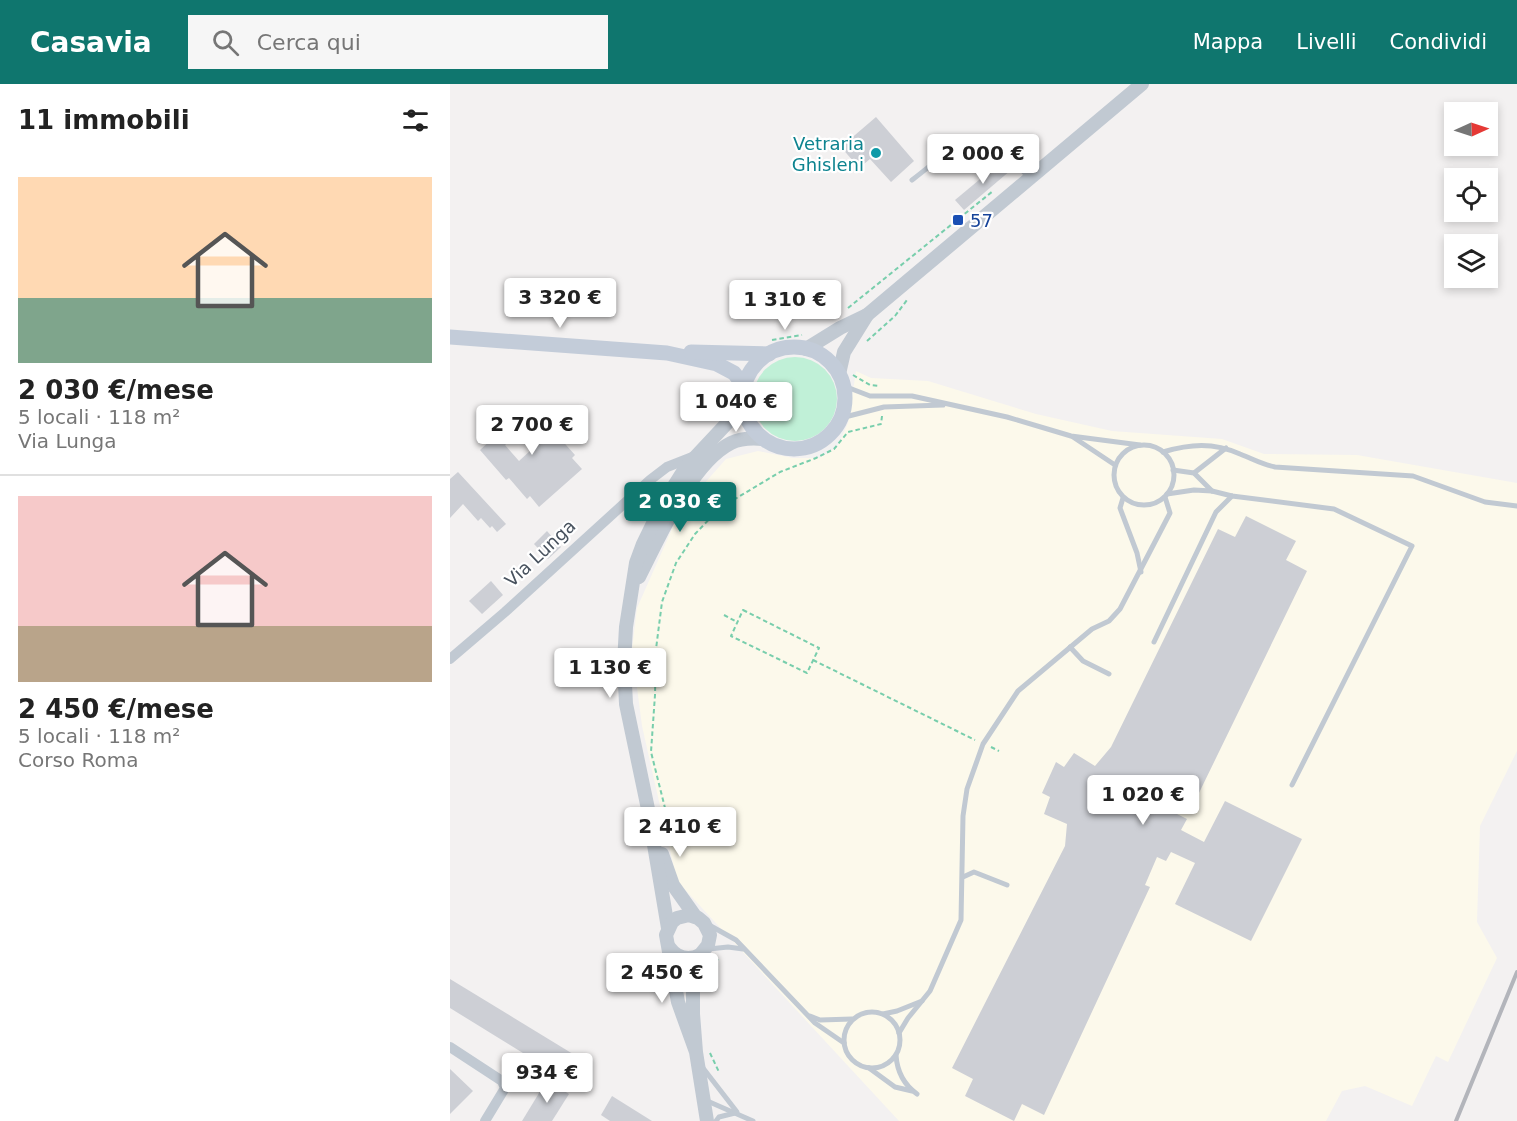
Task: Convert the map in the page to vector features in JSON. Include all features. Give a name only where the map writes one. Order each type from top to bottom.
[{"type":"main road","points":[[450,337],[667,353],[704,351],[768,354]]},
{"type":"main road","points":[[763,439],[752,427],[744,405],[745,387],[755,365],[768,354],[784,348],[806,349],[825,357],[845,376],[845,400],[841,418]]},
{"type":"main road","points":[[667,353],[717,364],[734,373],[745,387]]},
{"type":"main road","name":"Via Lunga","points":[[763,439],[782,448],[808,448],[831,434],[841,418]]},
{"type":"street","points":[[806,349],[867,315],[1142,84]]},
{"type":"street","points":[[845,376],[844,352],[867,315]]},
{"type":"street","name":"Via Lunga","points":[[668,928],[648,809],[626,704],[624,682],[624,646],[636,563],[642,544],[676,481],[744,405]]},
{"type":"street","name":"Via Lunga","points":[[634,587],[681,497],[701,469],[730,443],[751,438],[763,439]]},
{"type":"street","name":"Via Lunga","points":[[450,659],[657,476],[678,461],[696,456]]},
{"type":"street","points":[[657,476],[676,481]]},
{"type":"street","name":"Via Lunga","points":[[648,809],[673,885],[700,919]]},
{"type":"street","points":[[696,1053],[678,1002],[666,935],[668,928],[677,918],[684,915],[700,919],[710,935],[696,967],[693,986],[696,1053],[707,1121]]},
{"type":"street","points":[[669,947],[679,957],[686,959],[703,952]]},
{"type":"street","points":[[450,1047],[502,1081],[505,1088],[485,1121]]},
{"type":"lane","points":[[912,180],[962,143],[981,138],[999,147],[1029,179]]},
{"type":"lane","points":[[845,376],[870,396],[912,396],[1007,417],[1071,436],[1148,446],[1162,452],[1171,463],[1173,470],[1171,487],[1166,495],[1149,505],[1140,505],[1123,498],[1115,485],[1116,465],[1125,452],[1140,445]]},
{"type":"lane","points":[[841,418],[884,407],[954,405]]},
{"type":"lane","points":[[1071,436],[1116,465]]},
{"type":"lane","points":[[1162,452],[1193,445],[1226,448],[1258,464],[1275,467],[1413,476],[1485,502],[1517,506]]},
{"type":"lane","points":[[1194,473],[1226,448]]},
{"type":"lane","points":[[1173,470],[1194,473],[1212,491]]},
{"type":"lane","points":[[1166,495],[1194,490],[1212,491],[1232,496],[1334,509],[1412,546],[1292,785]]},
{"type":"lane","points":[[899,1033],[908,1018],[924,1000],[954,940],[961,920],[963,816],[967,789],[983,744],[1018,691],[1092,629],[1109,621],[1120,609],[1170,513],[1166,495]]},
{"type":"lane","points":[[1155,642],[1216,512],[1232,496]]},
{"type":"lane","points":[[1123,498],[1120,508],[1137,553],[1141,572]]},
{"type":"lane","points":[[1070,647],[1083,661],[1109,674]]},
{"type":"lane","points":[[963,877],[974,872],[1007,885]]},
{"type":"lane","points":[[700,919],[736,940],[815,1023],[844,1043]]},
{"type":"lane","points":[[703,952],[728,947],[743,949]]},
{"type":"lane","points":[[808,1015],[820,1020],[852,1019],[864,1013],[883,1014],[897,1011],[924,1000]]},
{"type":"lane","points":[[869,1068],[884,1065],[896,1055],[899,1048],[899,1033],[896,1025],[883,1014]]},
{"type":"lane","points":[[852,1019],[844,1035],[849,1058],[869,1068],[896,1087],[914,1092],[897,1069],[896,1055]]},
{"type":"lane","points":[[696,1053],[704,1069],[737,1112]]},
{"type":"lane","points":[[702,1098],[753,1121]]},
{"type":"lane","points":[[716,1121],[718,1118],[737,1112]]},
{"type":"path","points":[[889,276],[955,222]]},
{"type":"path","points":[[864,344],[895,316],[908,299],[899,288]]},
{"type":"path","points":[[845,376],[852,374],[870,385],[883,386],[883,396]]},
{"type":"path","points":[[673,848],[651,752],[656,649],[662,602],[676,563],[695,534],[720,508],[780,472],[816,459],[834,448],[849,432],[881,424],[884,407]]},
{"type":"path","points":[[743,610],[819,648],[813,660],[807,673],[731,636],[743,610]]},
{"type":"path","points":[[724,615],[737,622]]},
{"type":"path","points":[[813,660],[999,751]]},
{"type":"path","points":[[705,973],[721,956],[727,953],[728,947]]},
{"type":"path","points":[[709,1046],[723,1079]]},
{"type":"shaded area","points":[[856,371],[871,378],[928,381],[1036,414],[1112,431],[1222,439],[1264,454],[1357,455],[1517,483],[1517,751],[1480,826],[1477,922],[1497,958],[1448,1062],[1436,1056],[1412,1106],[1365,1086],[1342,1091],[1326,1121],[899,1121],[677,881],[642,726],[632,649],[637,608],[680,511],[726,459],[758,451],[793,458],[819,458],[837,447],[848,423]]},
{"type":"green space","points":[[787,357],[803,357],[819,364],[830,375],[837,391],[834,415],[825,429],[803,441],[787,441],[771,434],[760,423],[753,407],[753,391],[760,375],[771,364]]},
{"type":"building","name":"Vetraria Ghisleni","points":[[876,117],[914,161],[891,182],[870,159],[859,168],[841,147]]},
{"type":"building","points":[[1003,160],[1011,170],[964,210],[955,200]]},
{"type":"building","points":[[533,405],[560,435],[558,436],[575,455],[572,458],[582,469],[539,507],[530,496],[527,499],[509,478],[506,480],[480,450],[519,414],[521,416]],"holes":[[[530,423],[543,439],[519,461],[505,445]]]},
{"type":"building","points":[[458,472],[506,524],[497,532],[481,518],[478,521],[463,504],[450,518],[450,479]]},
{"type":"building","points":[[1246,516],[1296,541],[1286,560],[1307,571],[1198,795],[1189,791],[1177,814],[1187,819],[1181,830],[1204,842],[1225,801],[1302,839],[1251,941],[1175,904],[1195,863],[1171,852],[1166,861],[1157,857],[1145,885],[1150,887],[1044,1115],[1022,1104],[1014,1121],[965,1096],[973,1079],[952,1068],[1065,846],[1067,824],[1044,814],[1050,797],[1042,793],[1056,762],[1064,767],[1074,753],[1095,766],[1111,747],[1218,529],[1235,537]]},
{"type":"building","points":[[547,531],[561,547],[548,559],[534,544]]},
{"type":"building","points":[[491,581],[503,595],[482,614],[469,601]]},
{"type":"building","points":[[450,979],[573,1054],[560,1076],[450,1008]]},
{"type":"building","points":[[450,1069],[473,1091],[450,1114]]},
{"type":"building","points":[[547,1080],[569,1094],[552,1121],[522,1121]]},
{"type":"building","points":[[612,1096],[652,1121],[610,1121],[601,1115]]},
{"type":"railway","points":[[1456,1121],[1517,972]]},
{"type":"place","name":"Vetraria Ghisleni","points":[[876,153]]},
{"type":"place","name":"57","points":[[958,220]]}]
